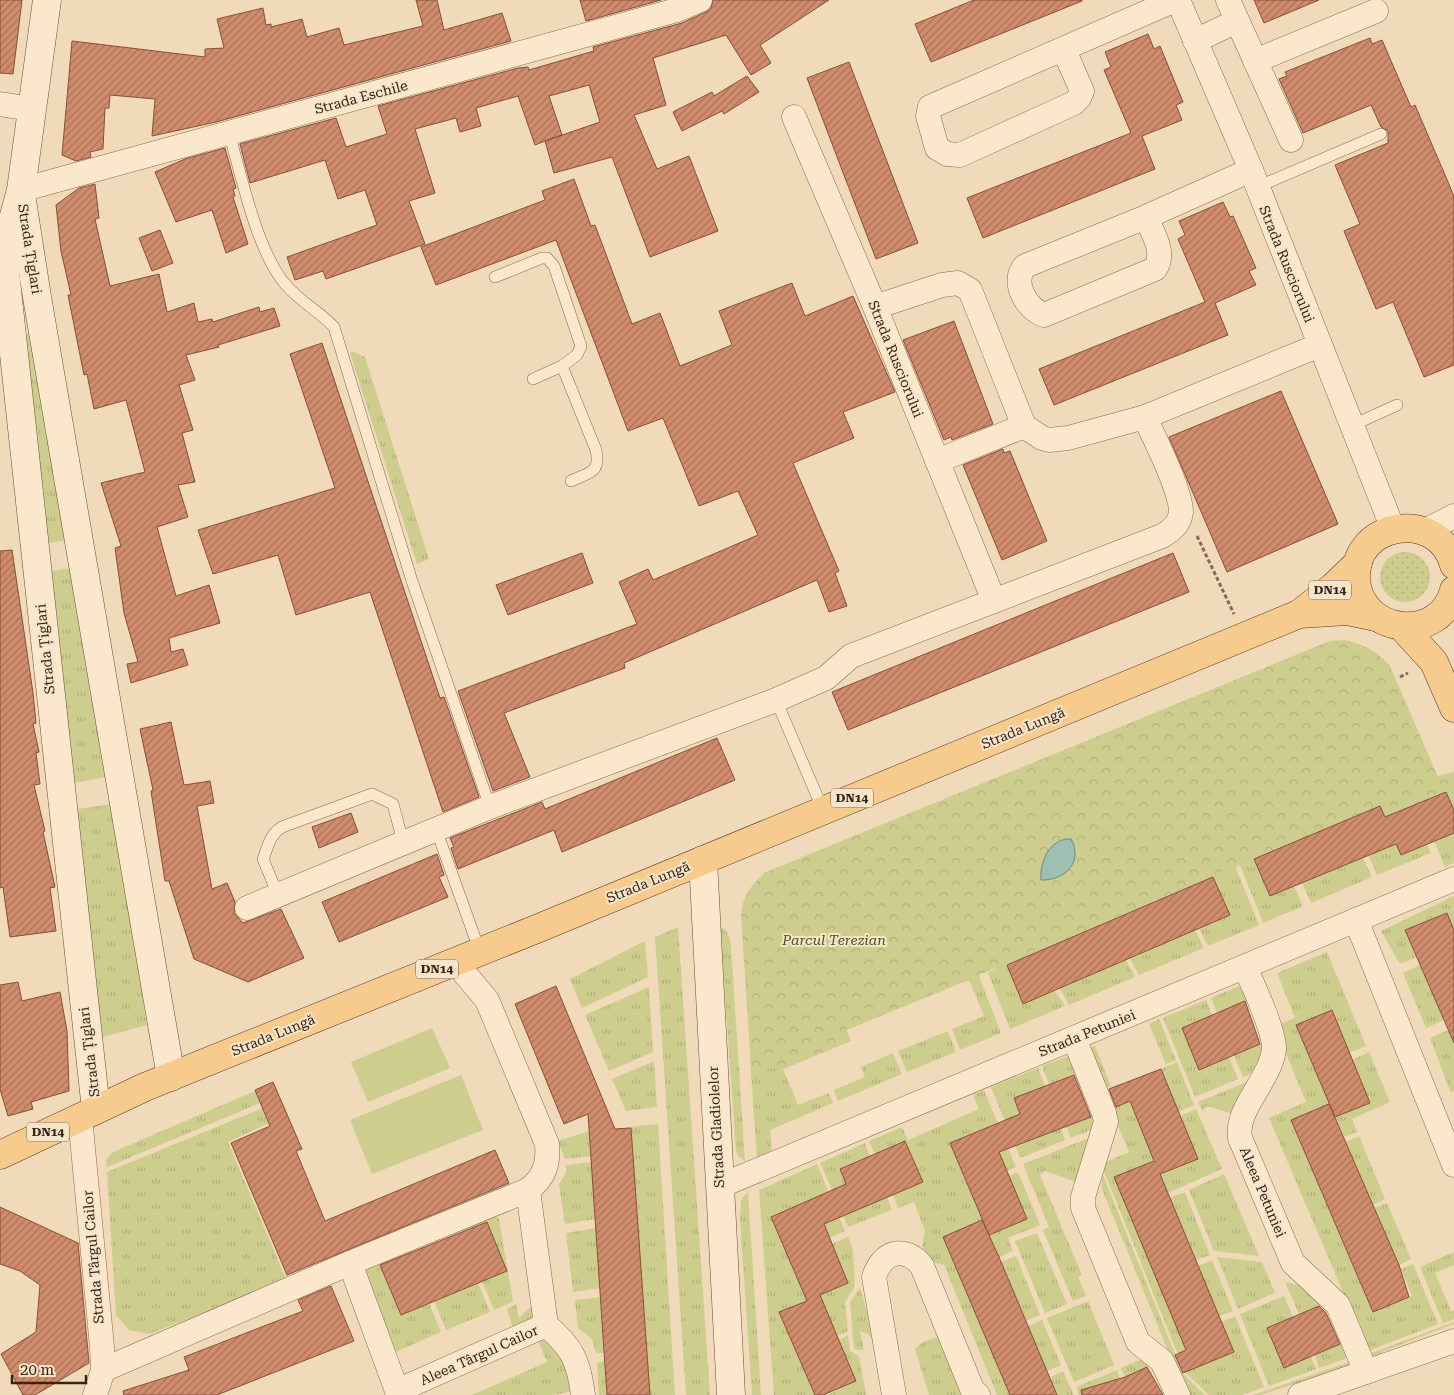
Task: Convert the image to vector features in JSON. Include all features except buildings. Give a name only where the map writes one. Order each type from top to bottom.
[{"type":"main road","points":[[1393,529],[1409,527],[1445,548]]},
{"type":"main road","name":"DN14","points":[[1393,529],[1378,536],[1366,548],[1358,563],[1356,578],[1358,593],[1376,617],[1389,624],[1402,627]]},
{"type":"main road","name":"Strada Lungă","points":[[0,1155],[172,1077],[1299,614],[1333,587],[1358,563]]},
{"type":"main road","points":[[1402,627],[1418,626],[1432,620],[1454,600]]},
{"type":"main road","name":"Strada Lungă","points":[[1299,614],[1348,611],[1376,617]]},
{"type":"main road","points":[[1402,627],[1434,662],[1454,708]]},
{"type":"street","name":"Strada Țiglari","points":[[47,0],[21,190],[8,238],[4,262],[88,1114]]},
{"type":"street","name":"Strada Eschile","points":[[21,190],[677,10],[700,0]]},
{"type":"street","points":[[1064,50],[1082,91],[1074,103],[960,155],[947,154],[937,148],[928,116],[930,107],[1177,0]]},
{"type":"street","name":"Strada Rusciorului","points":[[1177,0],[1254,178],[1393,529]]},
{"type":"street","points":[[1195,41],[1232,10],[1291,140]]},
{"type":"street","points":[[1255,61],[1376,11]]},
{"type":"street","points":[[0,104],[31,109]]},
{"type":"street","name":"Strada Rusciorului","points":[[794,117],[875,307],[994,601]]},
{"type":"street","points":[[1146,217],[1160,252],[1161,261],[1155,269],[1044,315],[1030,307],[1018,281],[1019,273],[1025,266],[1146,217],[1254,178]]},
{"type":"street","name":"Strada Țiglari","points":[[21,190],[38,307],[172,1077]]},
{"type":"street","points":[[875,307],[942,285],[958,283],[970,290],[1024,426],[1042,438],[1049,440],[1068,438],[1146,417],[1320,345]]},
{"type":"street","points":[[247,908],[490,807],[776,700],[826,678],[851,656],[1171,530],[1178,522],[1181,513],[1178,495],[1146,417]]},
{"type":"street","points":[[938,461],[1024,426]]},
{"type":"street","points":[[1445,548],[1454,516]]},
{"type":"street","name":"Strada Gladiolelor","points":[[703,860],[731,1395]]},
{"type":"street","name":"Strada Petuniei","points":[[720,1186],[1246,968],[1454,879]]},
{"type":"street","points":[[1356,920],[1454,1165]]},
{"type":"street","points":[[103,1370],[350,1263],[528,1190],[536,1184],[547,1164],[547,1144],[487,1000],[455,962]]},
{"type":"street","name":"Aleea Petuniei","points":[[1246,968],[1274,1046],[1267,1070],[1240,1121],[1240,1138],[1293,1263],[1338,1305],[1366,1372]]},
{"type":"street","points":[[1074,1038],[1106,1122],[1083,1197],[1083,1208],[1138,1342],[1162,1361],[1178,1395]]},
{"type":"street","name":"Strada Târgul Cailor","points":[[88,1114],[103,1370],[95,1395]]},
{"type":"street","name":"Aleea Târgul Cailor","points":[[350,1263],[392,1393],[546,1325],[528,1190]]},
{"type":"street","points":[[894,1395],[874,1277],[878,1266],[885,1258],[900,1252],[916,1258],[922,1266],[972,1389],[978,1395]]},
{"type":"street","points":[[546,1325],[564,1341],[573,1353],[578,1364],[583,1395]]},
{"type":"street","points":[[1300,1395],[1454,1341]]},
{"type":"lane","points":[[230,133],[254,218],[276,272],[302,302],[323,316],[334,327],[412,581],[490,807]]},
{"type":"lane","points":[[1254,178],[1381,134]]},
{"type":"lane","points":[[495,277],[542,258],[547,258],[554,266],[581,346],[577,355],[562,366],[533,379]]},
{"type":"lane","points":[[562,366],[596,450],[599,463],[596,469],[571,481]]},
{"type":"lane","points":[[1353,424],[1397,406]]},
{"type":"lane","points":[[776,700],[823,810]]},
{"type":"lane","points":[[278,895],[263,859],[271,837],[282,827],[372,794],[393,804],[403,842]]},
{"type":"lane","points":[[436,829],[480,952]]},
{"type":"path","points":[[1194,530],[1245,637]]},
{"type":"green space","points":[[36,333],[69,540],[39,544],[14,336]]},
{"type":"green space","points":[[353,352],[365,357],[429,559],[417,564],[350,353]]},
{"type":"green space","points":[[1400,552],[1410,552],[1423,559],[1430,572],[1430,582],[1423,595],[1410,602],[1400,602],[1391,598],[1384,591],[1380,582],[1380,572],[1384,563],[1391,556]]},
{"type":"green space","points":[[74,568],[107,777],[68,784],[43,572]]},
{"type":"green space","name":"Parcul Terezian","points":[[1345,640],[1370,649],[1390,666],[1438,777],[1454,772],[1454,788],[1385,817],[1380,807],[1247,862],[846,1030],[851,1041],[783,1069],[751,1068],[741,915],[749,891],[766,872],[1330,641]]},
{"type":"green space","points":[[1454,772],[1454,810],[1446,792],[1385,817],[1380,807],[1254,858],[1270,896],[1294,886],[1303,906],[1263,923],[1226,830]]},
{"type":"green space","points":[[112,804],[147,1025],[99,1038],[71,810]]},
{"type":"green space","points":[[1221,831],[1259,925],[1208,946],[1199,929],[1230,915],[1213,877],[1007,965],[1023,1004],[1055,991],[1065,1006],[1010,1029],[988,973]]},
{"type":"green space","points":[[1454,833],[1454,863],[1445,867],[1434,841]]},
{"type":"green space","points":[[1396,844],[1401,855],[1427,844],[1431,853],[1377,875],[1368,855]]},
{"type":"green space","points":[[1363,858],[1372,877],[1311,903],[1302,883]]},
{"type":"green space","points":[[1454,896],[1454,930],[1446,913],[1406,930],[1417,957],[1400,964],[1381,931]]},
{"type":"green space","points":[[720,926],[729,935],[731,947],[745,1161],[738,1156],[736,1150]]},
{"type":"green space","points":[[678,927],[710,1395],[686,1395],[655,937]]},
{"type":"green space","points":[[1195,930],[1204,948],[1139,975],[1130,959]]},
{"type":"green space","points":[[645,941],[648,977],[582,1008],[570,979]]},
{"type":"green space","points":[[1327,952],[1366,1046],[1349,1053],[1330,1104],[1291,1121],[1373,1312],[1412,1296],[1401,1269],[1413,1264],[1438,1324],[1368,1351],[1269,1118],[1306,1102],[1275,1026],[1295,1018],[1277,973]]},
{"type":"green space","points":[[972,958],[1001,1033],[960,1050],[952,1029],[984,1016],[969,980],[846,1030],[851,1041],[783,1069],[798,1105],[829,1093],[833,1103],[770,1130],[772,1152],[757,1158],[750,1058]]},
{"type":"green space","points":[[1126,960],[1135,977],[1069,1005],[1060,989]]},
{"type":"green space","points":[[1420,965],[1444,1020],[1426,1028],[1403,973]]},
{"type":"green space","points":[[1244,984],[1267,1041],[1258,1071],[1243,1077],[1234,1055],[1265,1042],[1247,1001],[1217,1013],[1211,998]]},
{"type":"green space","points":[[649,987],[653,1052],[609,1071],[585,1015]]},
{"type":"green space","points":[[1206,1000],[1212,1015],[1182,1028],[1199,1069],[1229,1057],[1238,1079],[1195,1097],[1163,1018]]},
{"type":"green space","points":[[1159,1019],[1176,1060],[1166,1064],[1149,1024]]},
{"type":"green space","points":[[432,1028],[450,1068],[368,1102],[351,1062]]},
{"type":"green space","points":[[1448,1030],[1454,1043],[1454,1091],[1451,1093],[1430,1038]]},
{"type":"green space","points":[[948,1031],[956,1052],[907,1072],[898,1051]]},
{"type":"green space","points":[[1095,1046],[1111,1086],[1104,1089],[1089,1048]]},
{"type":"green space","points":[[1369,1052],[1390,1102],[1352,1119],[1357,1132],[1344,1137],[1335,1117],[1370,1103],[1352,1060]]},
{"type":"green space","points":[[893,1053],[902,1074],[838,1101],[834,1090],[865,1077],[861,1067]]},
{"type":"green space","points":[[1074,1054],[1098,1115],[1096,1128],[1071,1138],[1066,1126],[1097,1114],[1080,1072],[1049,1084],[1042,1066]]},
{"type":"green space","points":[[654,1061],[657,1107],[626,1111],[612,1079]]},
{"type":"green space","points":[[1177,1062],[1194,1105],[1179,1112],[1161,1069]]},
{"type":"green space","points":[[1038,1068],[1045,1086],[1014,1099],[1030,1140],[1061,1128],[1065,1140],[1020,1158],[991,1087]]},
{"type":"green space","points":[[461,1075],[483,1130],[372,1174],[350,1120]]},
{"type":"green space","points":[[1254,1079],[1233,1114],[1207,1106],[1202,1111],[1198,1102]]},
{"type":"green space","points":[[1123,1084],[1154,1161],[1115,1177],[1194,1368],[1234,1352],[1221,1322],[1235,1316],[1264,1387],[1242,1395],[1209,1395],[1185,1372],[1102,1166],[1106,1162],[1129,1152],[1104,1092]]},
{"type":"green space","points":[[984,1090],[1016,1167],[1006,1171],[983,1220],[943,1237],[1010,1395],[997,1395],[944,1265],[928,1261],[922,1245],[925,1231],[914,1202],[898,1208],[893,1194],[923,1182],[906,1141],[875,1154],[869,1141],[902,1127],[908,1140],[979,1109],[973,1095]]},
{"type":"green space","points":[[255,1091],[260,1103],[107,1167],[106,1160],[113,1152]]},
{"type":"green space","points":[[263,1108],[269,1123],[228,1142],[287,1281],[149,1334],[129,1330],[116,1315],[107,1172]]},
{"type":"green space","points":[[1196,1109],[1222,1169],[1168,1193],[1160,1174],[1198,1159],[1180,1116]]},
{"type":"green space","points":[[658,1124],[675,1395],[650,1395],[631,1128],[610,1129]]},
{"type":"green space","points":[[589,1131],[591,1156],[565,1159],[558,1141]]},
{"type":"green space","points":[[1094,1136],[1079,1183],[1045,1171],[1040,1175],[1082,1275],[1078,1277],[1086,1296],[1073,1301],[1043,1230],[1049,1227],[1023,1164]]},
{"type":"green space","points":[[1359,1136],[1385,1199],[1373,1205],[1346,1142]]},
{"type":"green space","points":[[865,1143],[870,1156],[840,1169],[857,1209],[887,1197],[892,1210],[848,1227],[820,1163]]},
{"type":"green space","points":[[591,1162],[595,1219],[565,1224],[559,1184],[566,1173],[566,1165]]},
{"type":"green space","points":[[817,1164],[845,1231],[829,1238],[812,1199],[771,1217],[807,1301],[780,1313],[815,1395],[774,1395],[759,1190]]},
{"type":"green space","points":[[1101,1170],[1183,1374],[1205,1395],[1186,1395],[1102,1189]]},
{"type":"green space","points":[[1018,1172],[1040,1225],[1008,1238],[1013,1251],[999,1257],[989,1235],[1027,1219],[1009,1176]]},
{"type":"green space","points":[[1224,1174],[1259,1256],[1214,1251],[1189,1190]]},
{"type":"green space","points":[[748,1192],[761,1395],[752,1395],[740,1220],[741,1200]]},
{"type":"green space","points":[[1185,1192],[1210,1255],[1196,1260],[1170,1198]]},
{"type":"green space","points":[[1387,1203],[1411,1259],[1399,1265],[1374,1208]]},
{"type":"green space","points":[[494,1215],[499,1219],[513,1302],[494,1310],[482,1281],[507,1271],[490,1229],[465,1239],[460,1229]]},
{"type":"green space","points":[[596,1228],[600,1288],[573,1292],[566,1233]]},
{"type":"green space","points":[[1037,1233],[1067,1304],[1045,1313],[1015,1241]]},
{"type":"green space","points":[[848,1237],[853,1250],[855,1286],[845,1302],[848,1331],[837,1336],[820,1295],[848,1283],[832,1244]]},
{"type":"green space","points":[[409,1250],[413,1261],[383,1273],[401,1315],[429,1303],[441,1332],[391,1354],[362,1270]]},
{"type":"green space","points":[[1454,1252],[1454,1265],[1435,1273],[1451,1311],[1454,1310],[1454,1319],[1443,1323],[1420,1267]]},
{"type":"green space","points":[[1016,1256],[1040,1315],[1026,1321],[1001,1262]]},
{"type":"green space","points":[[1217,1257],[1262,1262],[1275,1293],[1238,1309]]},
{"type":"green space","points":[[1212,1260],[1233,1311],[1219,1316],[1198,1266]]},
{"type":"green space","points":[[1285,1282],[1301,1286],[1323,1299],[1336,1318],[1351,1357],[1319,1368],[1315,1355],[1341,1343],[1325,1304],[1299,1314]]},
{"type":"green space","points":[[478,1283],[490,1312],[446,1330],[434,1301]]},
{"type":"green space","points":[[860,1288],[876,1343],[868,1334],[860,1331],[864,1350],[854,1349],[850,1302]]},
{"type":"green space","points":[[1284,1296],[1293,1317],[1267,1328],[1284,1368],[1311,1357],[1316,1369],[1269,1386],[1240,1314]]},
{"type":"green space","points":[[601,1297],[605,1353],[596,1353],[592,1339],[578,1328],[575,1300]]},
{"type":"green space","points":[[1088,1301],[1114,1365],[1074,1382],[1047,1318]]},
{"type":"green space","points":[[535,1303],[533,1314],[529,1320],[513,1328],[507,1309],[516,1304],[519,1318]]},
{"type":"green space","points":[[1042,1320],[1061,1365],[1047,1371],[1028,1326]]},
{"type":"green space","points":[[1454,1322],[1454,1324],[1381,1352],[1383,1361],[1377,1361],[1369,1354]]},
{"type":"green space","points":[[848,1335],[850,1351],[859,1356],[866,1395],[827,1395],[856,1381],[839,1340]]},
{"type":"green space","points":[[937,1337],[943,1339],[967,1395],[929,1395],[915,1349],[923,1342]]},
{"type":"green space","points":[[546,1340],[562,1351],[572,1391],[554,1395],[472,1395],[547,1362],[538,1341]]},
{"type":"green space","points":[[1144,1358],[1153,1365],[1125,1377],[1121,1368]]},
{"type":"green space","points":[[605,1361],[607,1395],[599,1395],[597,1363]]},
{"type":"green space","points":[[1352,1361],[1351,1365],[1261,1395],[1253,1395]]},
{"type":"green space","points":[[1117,1370],[1120,1379],[1095,1395],[1079,1395],[1076,1387]]},
{"type":"green space","points":[[1063,1371],[1074,1395],[1057,1395],[1050,1377]]},
{"type":"shaded area","points":[[1071,839],[1074,847],[1075,855],[1070,868],[1064,874],[1057,877],[1041,880],[1043,861],[1049,849],[1059,841]]}]
